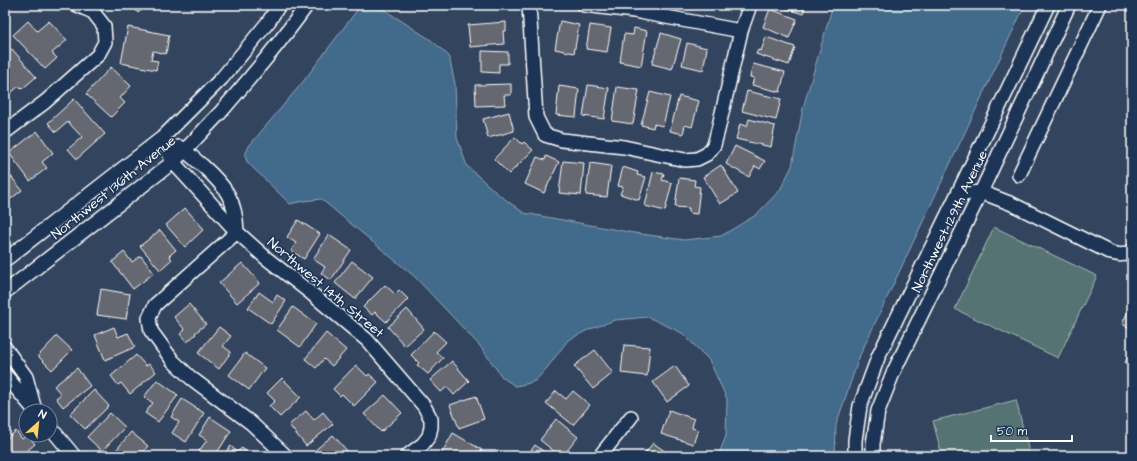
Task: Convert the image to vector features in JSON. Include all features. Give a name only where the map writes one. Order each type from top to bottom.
[{"type":"street","points":[[5,132],[45,102],[98,55],[105,42],[104,26],[93,12],[77,5]]},
{"type":"street","name":"Northwest 136th Avenue","points":[[5,260],[162,138],[222,78],[280,5]]},
{"type":"street","name":"Northwest 136th Avenue","points":[[5,292],[173,162],[185,151],[238,92],[288,32],[307,5]]},
{"type":"street","points":[[529,5],[536,117],[545,134],[562,140],[624,147],[685,160],[697,159],[706,154],[714,145],[741,31],[750,5]]},
{"type":"street","points":[[584,5],[634,11],[741,31]]},
{"type":"street","name":"Northwest 129th Avenue","points":[[855,456],[855,440],[860,406],[879,355],[1048,5]]},
{"type":"street","name":"Northwest 129th Avenue","points":[[873,456],[873,444],[878,412],[893,373],[1069,5]]},
{"type":"street","points":[[1019,175],[1100,5]]},
{"type":"street","points":[[162,138],[185,151],[214,176],[227,193],[235,212],[237,232],[155,305],[150,318],[151,331],[173,361],[191,378],[251,423],[286,456]]},
{"type":"street","name":"Northwest 14th Street","points":[[162,138],[173,162],[237,232],[266,258],[367,340],[424,406],[431,420],[429,436],[423,444],[407,456]]},
{"type":"street","points":[[956,197],[969,193],[980,192],[1012,204],[1110,252],[1121,256],[1132,251]]},
{"type":"street","points":[[5,348],[26,377],[33,403]]},
{"type":"street","points":[[5,375],[28,403]]},
{"type":"street","points":[[600,456],[630,417]]},
{"type":"street","points":[[58,437],[74,456]]},
{"type":"green space","points":[[994,227],[1097,276],[1058,358],[955,309]]},
{"type":"green space","points":[[1016,400],[1030,456],[942,456],[933,421]]},
{"type":"water","points":[[366,5],[383,9],[431,40],[449,56],[455,84],[457,138],[467,166],[498,194],[524,213],[634,233],[684,240],[721,236],[756,215],[780,190],[792,166],[803,108],[833,5],[1025,5],[860,355],[836,425],[835,456],[718,456],[726,436],[727,399],[709,360],[682,333],[648,317],[615,320],[588,330],[568,340],[535,381],[515,386],[502,377],[480,346],[415,277],[321,199],[290,204],[247,162],[245,155],[249,146],[302,83],[358,9]]},
{"type":"building","points":[[132,5],[147,5],[138,13]]},
{"type":"building","points":[[775,5],[805,5],[803,14]]},
{"type":"building","points":[[770,9],[797,19],[789,38],[763,27]]},
{"type":"building","points":[[28,21],[37,31],[49,21],[67,40],[52,53],[57,58],[45,69],[13,35]]},
{"type":"building","points":[[560,21],[579,25],[574,53],[555,49]]},
{"type":"building","points":[[506,22],[506,31],[503,31],[504,44],[470,47],[468,25]]},
{"type":"building","points":[[590,25],[611,28],[607,52],[586,49]]},
{"type":"building","points":[[128,27],[169,35],[166,54],[153,51],[151,60],[158,61],[156,70],[121,63]]},
{"type":"building","points":[[634,28],[647,31],[641,66],[620,62],[624,34],[633,35]]},
{"type":"building","points":[[661,33],[681,39],[672,69],[652,64]]},
{"type":"building","points":[[766,37],[795,47],[789,65],[756,54],[758,50],[761,51]]},
{"type":"building","points":[[687,43],[707,48],[703,70],[682,65]]},
{"type":"building","points":[[12,49],[36,77],[22,89],[19,86],[5,98],[5,55]]},
{"type":"building","points":[[482,51],[508,52],[508,64],[499,64],[499,73],[482,72]]},
{"type":"building","points":[[753,64],[785,72],[780,92],[752,85],[754,78],[750,77]]},
{"type":"building","points":[[111,67],[131,86],[120,98],[125,103],[111,117],[86,94]]},
{"type":"building","points":[[511,84],[511,95],[504,95],[505,105],[476,106],[475,85]]},
{"type":"building","points":[[588,85],[609,88],[604,119],[583,116]]},
{"type":"building","points":[[559,86],[579,89],[576,117],[556,115]]},
{"type":"building","points":[[617,87],[639,90],[633,124],[612,121]]},
{"type":"building","points":[[747,91],[781,99],[776,120],[742,111]]},
{"type":"building","points":[[650,92],[670,97],[663,126],[654,124],[653,128],[641,125]]},
{"type":"building","points":[[679,96],[699,101],[692,127],[685,125],[683,134],[670,131]]},
{"type":"building","points":[[74,99],[105,134],[77,159],[68,149],[82,137],[68,122],[56,132],[48,123]]},
{"type":"building","points":[[509,112],[514,131],[488,138],[483,119]]},
{"type":"building","points":[[749,119],[775,126],[771,147],[736,139],[740,124],[747,126]]},
{"type":"building","points":[[37,131],[53,153],[42,162],[47,168],[30,181],[9,153]]},
{"type":"building","points":[[515,137],[522,144],[524,142],[533,150],[509,174],[494,159]]},
{"type":"building","points":[[735,146],[765,161],[760,169],[755,166],[749,177],[726,164]]},
{"type":"building","points":[[546,156],[559,162],[544,193],[525,184],[537,157],[545,160]]},
{"type":"building","points":[[563,161],[584,163],[581,195],[559,193]]},
{"type":"building","points":[[590,163],[611,166],[607,197],[586,195]]},
{"type":"building","points":[[721,165],[738,193],[720,204],[703,177]]},
{"type":"building","points":[[623,167],[638,172],[637,175],[646,177],[639,200],[620,194],[623,187],[618,186]]},
{"type":"building","points":[[5,169],[22,190],[11,199],[5,192]]},
{"type":"building","points":[[653,172],[664,174],[662,180],[672,183],[665,211],[645,206]]},
{"type":"building","points":[[679,178],[695,180],[694,186],[700,187],[697,214],[689,213],[689,208],[675,207]]},
{"type":"building","points":[[185,208],[204,229],[185,247],[166,225]]},
{"type":"building","points":[[298,220],[320,234],[304,259],[291,251],[296,243],[287,237]]},
{"type":"building","points":[[160,230],[176,250],[169,256],[172,259],[160,270],[140,246]]},
{"type":"building","points":[[329,235],[351,250],[331,280],[321,273],[325,267],[313,259]]},
{"type":"building","points":[[124,252],[132,262],[141,256],[154,273],[133,289],[112,262]]},
{"type":"building","points":[[352,261],[373,277],[355,299],[335,283]]},
{"type":"building","points":[[242,263],[260,283],[237,303],[219,283]]},
{"type":"building","points":[[385,285],[395,294],[399,290],[408,299],[386,322],[375,312],[372,315],[363,307]]},
{"type":"building","points":[[101,289],[130,294],[126,319],[97,315]]},
{"type":"building","points":[[259,292],[273,302],[277,295],[286,301],[271,324],[248,308]]},
{"type":"building","points":[[1132,303],[1132,329],[1122,324]]},
{"type":"building","points":[[189,304],[206,324],[187,342],[180,334],[185,330],[174,317]]},
{"type":"building","points":[[293,307],[316,324],[300,347],[277,330]]},
{"type":"building","points":[[407,309],[424,329],[405,346],[388,327]]},
{"type":"building","points":[[114,327],[118,337],[128,333],[135,347],[105,360],[95,335]]},
{"type":"building","points":[[219,327],[231,336],[223,346],[231,352],[219,369],[198,353]]},
{"type":"building","points":[[434,331],[446,342],[436,352],[443,358],[428,374],[417,365],[419,363],[411,355]]},
{"type":"building","points":[[326,333],[346,350],[332,366],[324,359],[316,368],[305,359]]},
{"type":"building","points":[[57,336],[72,350],[52,370],[38,356]]},
{"type":"building","points":[[624,345],[650,347],[647,376],[621,373]]},
{"type":"building","points":[[1132,348],[1132,367],[1125,363]]},
{"type":"building","points":[[595,350],[613,373],[593,389],[574,366]]},
{"type":"building","points":[[245,353],[265,368],[249,390],[229,375]]},
{"type":"building","points":[[136,355],[146,366],[149,364],[156,372],[130,394],[121,383],[118,385],[111,376]]},
{"type":"building","points":[[452,361],[469,381],[454,395],[447,387],[441,392],[430,380]]},
{"type":"building","points":[[356,365],[367,376],[369,374],[378,382],[354,406],[342,394],[340,396],[333,389]]},
{"type":"building","points":[[675,366],[689,386],[667,402],[653,382]]},
{"type":"building","points":[[77,368],[90,386],[63,407],[56,398],[61,394],[54,386]]},
{"type":"building","points":[[282,378],[301,397],[280,417],[269,406],[275,401],[267,393]]},
{"type":"building","points":[[157,380],[178,395],[158,422],[145,413],[153,403],[144,397]]},
{"type":"building","points":[[94,390],[109,406],[85,429],[70,414]]},
{"type":"building","points":[[556,391],[566,399],[573,391],[590,405],[573,425],[546,403]]},
{"type":"building","points":[[385,395],[402,413],[381,432],[364,414]]},
{"type":"building","points":[[476,396],[484,419],[459,428],[450,405]]},
{"type":"building","points":[[182,399],[204,413],[186,442],[172,433],[179,422],[171,417]]},
{"type":"building","points":[[669,410],[694,419],[692,428],[698,430],[693,444],[661,434]]},
{"type":"building","points":[[306,411],[314,420],[323,412],[333,424],[306,446],[289,425]]},
{"type":"building","points":[[110,413],[125,427],[102,451],[87,437]]},
{"type":"building","points":[[210,417],[231,431],[215,456],[206,456],[199,451],[207,440],[199,435]]},
{"type":"building","points":[[556,419],[578,437],[563,456],[560,456],[540,440]]},
{"type":"building","points":[[16,431],[18,434],[18,443],[35,444],[21,456],[5,456],[5,440]]},
{"type":"building","points":[[131,432],[148,446],[139,456],[114,456],[113,454]]},
{"type":"building","points":[[453,433],[482,450],[479,456],[440,456]]},
{"type":"building","points":[[333,435],[349,453],[346,456],[316,456],[313,452]]},
{"type":"building","points":[[653,443],[672,456],[642,456]]},
{"type":"building","points":[[535,445],[550,456],[527,456]]},
{"type":"building","points":[[231,446],[237,452],[242,448],[251,456],[222,456]]}]
